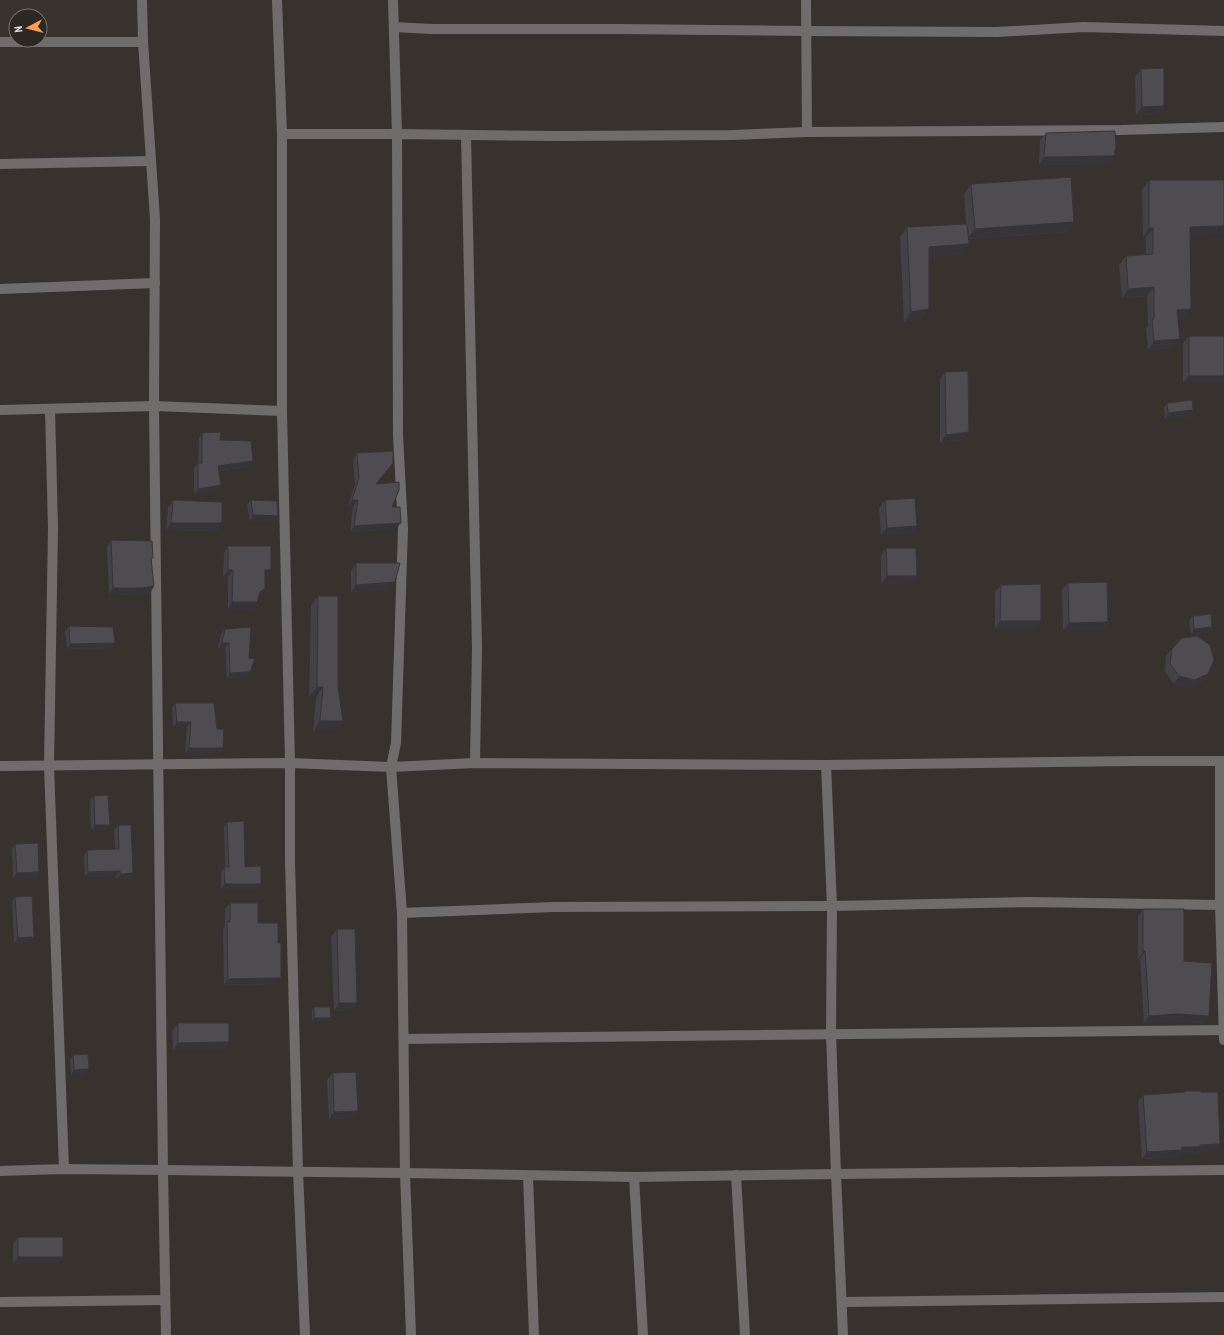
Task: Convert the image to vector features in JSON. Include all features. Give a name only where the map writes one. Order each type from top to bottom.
[{"type":"street","points":[[142,0],[143,42],[155,219],[154,406],[166,1335]]},
{"type":"street","points":[[277,0],[282,134],[282,411],[290,763],[290,861],[298,1171],[305,1335]]},
{"type":"street","points":[[393,0],[397,134],[398,435],[403,529],[396,743],[392,767],[402,913],[405,1172],[411,1335]]},
{"type":"street","points":[[806,0],[805,31],[807,132]]},
{"type":"street","points":[[394,27],[432,29],[620,28],[998,32],[1084,27],[1224,31]]},
{"type":"street","points":[[0,42],[143,42]]},
{"type":"street","points":[[282,134],[732,135],[807,132],[1121,130],[1224,127]]},
{"type":"street","points":[[466,135],[476,641],[475,764]]},
{"type":"street","points":[[0,164],[151,161]]},
{"type":"street","points":[[0,289],[154,283]]},
{"type":"street","points":[[0,410],[154,406],[282,411]]},
{"type":"street","points":[[50,409],[53,528],[50,766],[64,1169]]},
{"type":"street","points":[[0,766],[290,763],[392,767],[475,764],[826,765],[1135,760],[1222,761],[1220,905],[1224,1040]]},
{"type":"street","points":[[826,765],[832,906],[831,1033],[843,1335]]},
{"type":"street","points":[[402,913],[554,907],[832,906],[1029,902],[1220,905]]},
{"type":"street","points":[[404,1039],[831,1033],[1224,1030]]},
{"type":"street","points":[[0,1171],[64,1169],[405,1172],[528,1176],[634,1177],[1224,1170]]},
{"type":"street","points":[[736,1175],[745,1335]]},
{"type":"street","points":[[528,1176],[534,1335]]},
{"type":"street","points":[[634,1177],[644,1335]]},
{"type":"street","points":[[842,1302],[1224,1297]]},
{"type":"street","points":[[0,1302],[165,1300]]},
{"type":"building","points":[[1164,68],[1164,106],[1142,107],[1141,69]]},
{"type":"building","points":[[1115,131],[1116,146],[1114,156],[1044,157],[1046,133]]},
{"type":"building","points":[[1071,177],[1074,222],[975,229],[971,184]]},
{"type":"building","points":[[1149,180],[1224,180],[1224,226],[1190,227],[1191,309],[1177,310],[1180,339],[1154,341],[1152,319],[1154,319],[1154,287],[1128,289],[1126,256],[1153,254],[1153,228],[1149,228]]},
{"type":"building","points":[[967,224],[969,244],[929,247],[929,309],[911,312],[907,227]]},
{"type":"building","points":[[1189,336],[1224,336],[1224,376],[1189,376]]},
{"type":"building","points":[[968,371],[969,432],[946,435],[945,372]]},
{"type":"building","points":[[1192,400],[1193,410],[1168,413],[1167,403]]},
{"type":"building","points":[[221,432],[220,440],[251,441],[253,461],[218,466],[221,485],[198,489],[198,463],[202,463],[202,433]]},
{"type":"building","points":[[393,451],[393,463],[376,484],[399,482],[399,490],[392,507],[400,507],[401,523],[354,526],[358,500],[352,500],[359,478],[357,453]]},
{"type":"building","points":[[915,498],[917,526],[887,528],[885,500]]},
{"type":"building","points":[[173,500],[222,502],[222,523],[171,523]]},
{"type":"building","points":[[251,500],[277,501],[278,516],[253,515]]},
{"type":"building","points":[[111,540],[152,541],[153,558],[151,558],[154,586],[142,588],[113,588]]},
{"type":"building","points":[[228,546],[271,546],[271,570],[265,570],[265,589],[260,592],[257,602],[232,602],[233,570],[228,570]]},
{"type":"building","points":[[886,548],[916,548],[917,576],[887,576]]},
{"type":"building","points":[[356,563],[400,563],[395,582],[356,585]]},
{"type":"building","points":[[1107,582],[1108,622],[1069,623],[1068,583]]},
{"type":"building","points":[[1041,584],[1041,621],[1000,621],[1001,585]]},
{"type":"building","points":[[318,596],[338,596],[338,687],[343,721],[320,721],[323,687],[317,687]]},
{"type":"building","points":[[1211,614],[1212,627],[1194,629],[1193,616]]},
{"type":"building","points":[[69,626],[113,627],[115,643],[70,644]]},
{"type":"building","points":[[251,627],[249,658],[255,659],[250,672],[230,673],[229,643],[222,643],[225,629]]},
{"type":"building","points":[[1197,636],[1210,645],[1214,660],[1208,674],[1194,680],[1179,676],[1170,664],[1172,649],[1182,638]]},
{"type":"building","points":[[175,703],[214,703],[217,729],[224,729],[223,748],[189,748],[191,722],[177,722]]},
{"type":"building","points":[[108,795],[110,825],[95,825],[94,796]]},
{"type":"building","points":[[244,821],[245,867],[261,866],[261,884],[225,884],[224,867],[229,867],[227,822]]},
{"type":"building","points":[[118,825],[131,825],[133,873],[120,874],[120,871],[88,872],[87,850],[119,849]]},
{"type":"building","points":[[38,843],[39,872],[17,873],[15,844]]},
{"type":"building","points":[[32,896],[34,937],[18,938],[15,897]]},
{"type":"building","points":[[230,903],[258,903],[258,923],[278,923],[278,943],[281,943],[281,978],[228,979],[227,922],[230,922]]},
{"type":"building","points":[[1143,909],[1184,909],[1184,961],[1212,963],[1209,1016],[1177,1014],[1149,1016],[1145,951],[1143,951]]},
{"type":"building","points":[[337,929],[355,929],[357,1003],[339,1003]]},
{"type":"building","points":[[314,1007],[330,1007],[331,1018],[314,1018]]},
{"type":"building","points":[[178,1023],[229,1023],[229,1042],[178,1043]]},
{"type":"building","points":[[88,1054],[89,1069],[74,1070],[73,1055]]},
{"type":"building","points":[[356,1072],[358,1111],[334,1112],[333,1073]]},
{"type":"building","points":[[1185,1091],[1218,1092],[1220,1144],[1200,1145],[1200,1147],[1182,1147],[1182,1150],[1147,1152],[1143,1095]]},
{"type":"building","points":[[18,1237],[63,1237],[63,1257],[18,1257]]}]
